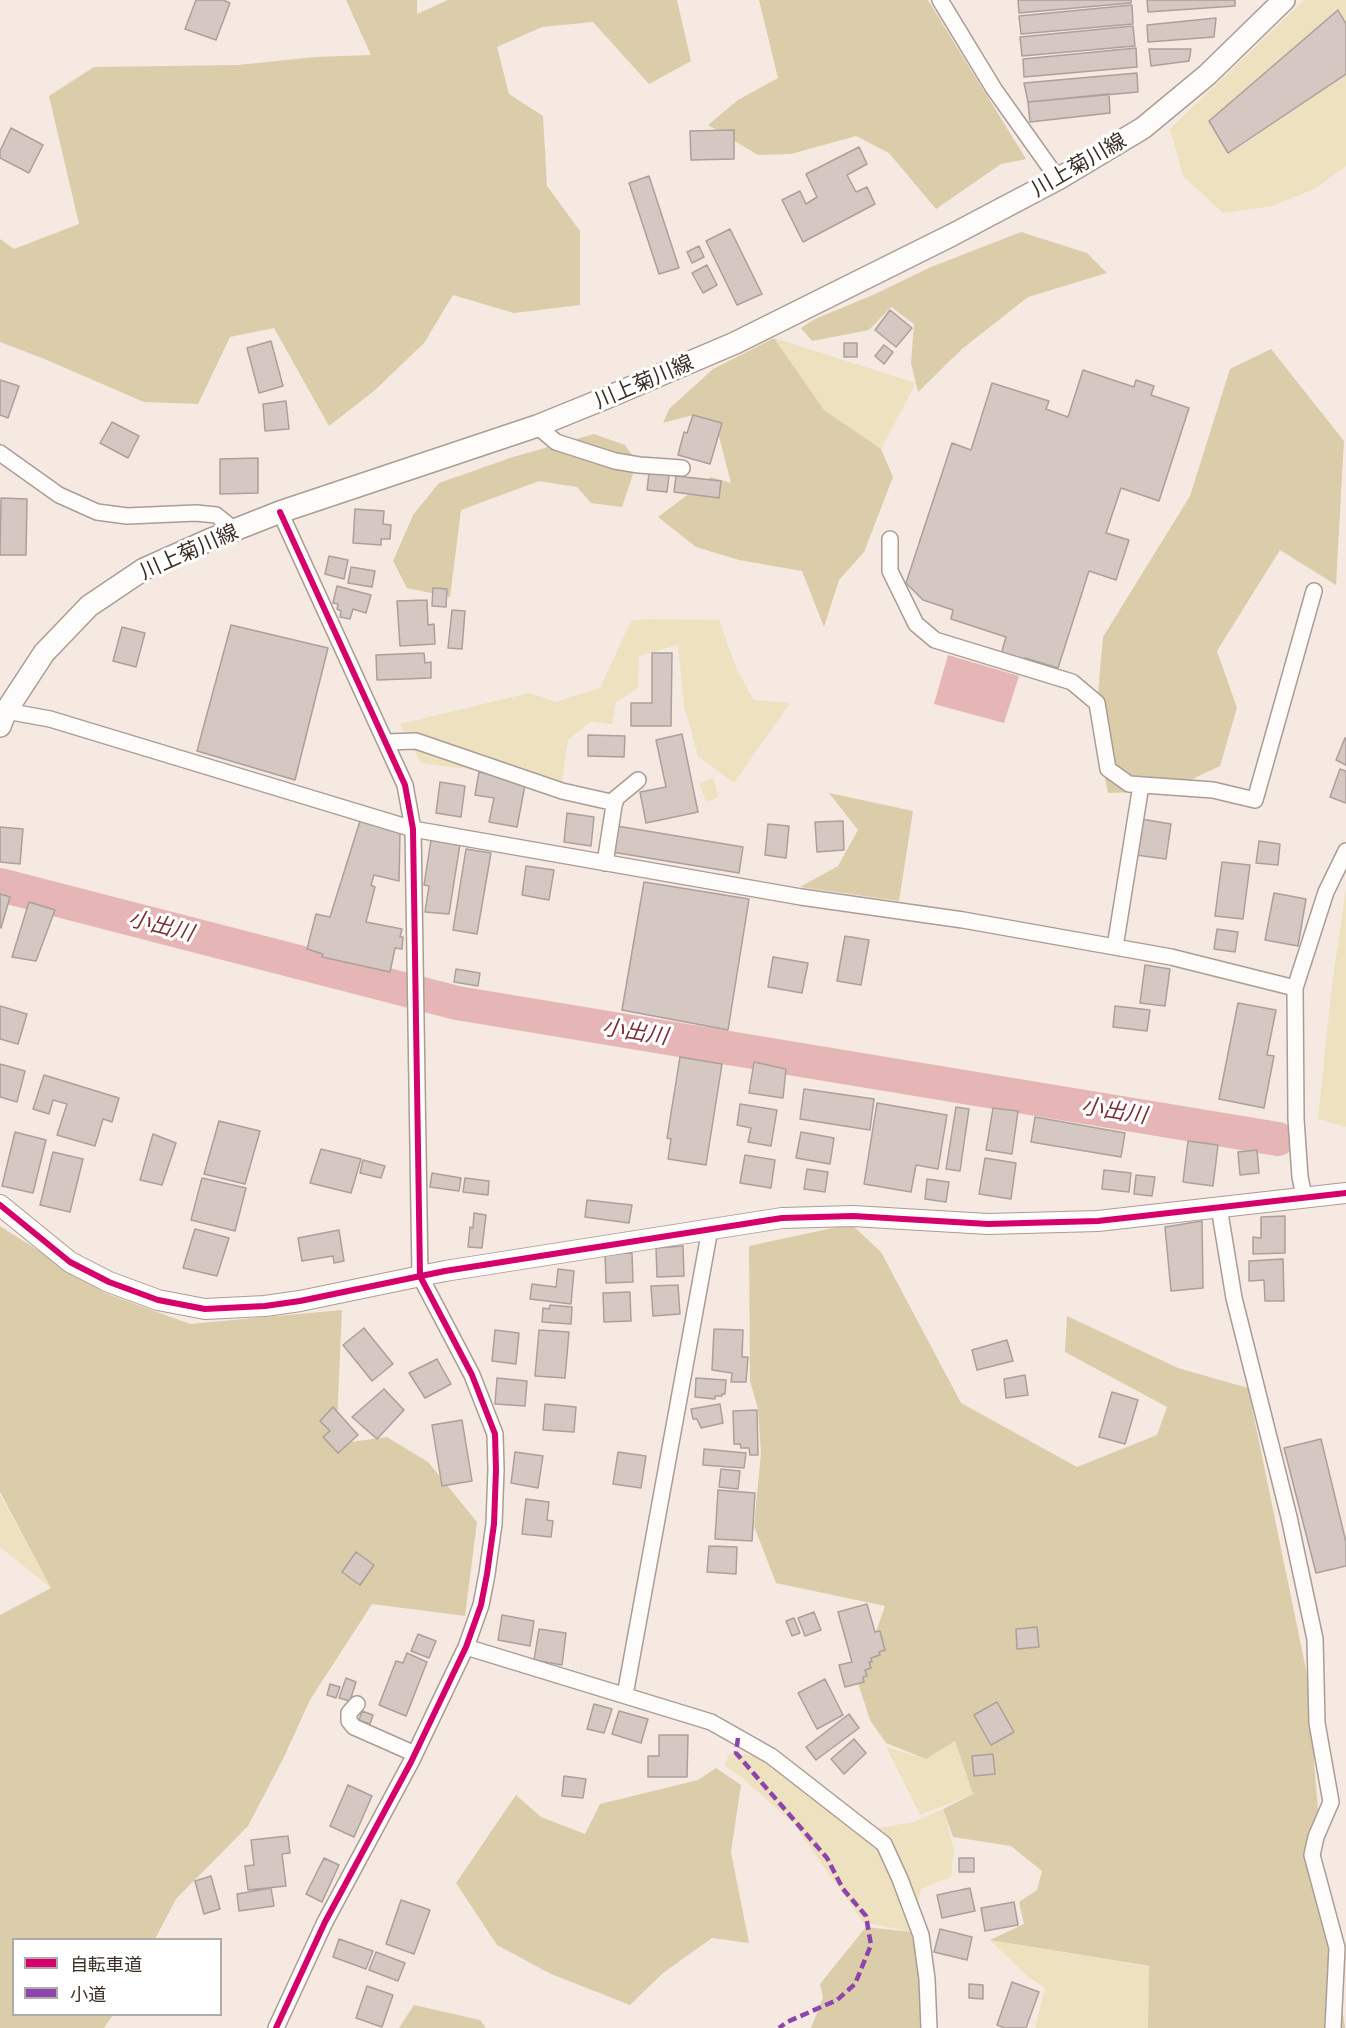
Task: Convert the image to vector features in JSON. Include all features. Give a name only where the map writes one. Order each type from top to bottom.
[{"type":"main road","name":"川上菊川線","points":[[3,719],[44,653],[89,606],[144,569],[280,512],[537,426],[735,343],[952,235],[1058,178],[1143,128],[1207,75],[1284,0]]},
{"type":"street","points":[[940,0],[994,89],[1058,178]]},
{"type":"street","points":[[537,426],[556,442],[615,460],[639,465],[682,468]]},
{"type":"street","points":[[0,453],[59,495],[97,512],[127,516],[216,514],[236,531]]},
{"type":"street","points":[[276,2028],[325,1922],[415,1754],[466,1647],[481,1605],[494,1524],[495,1434],[472,1375],[420,1276],[413,829],[405,786],[387,742],[351,670],[280,512]]},
{"type":"street","points":[[890,538],[890,571],[916,624],[935,640],[1072,682],[1097,703],[1108,769],[1129,784],[1213,790],[1256,800],[1314,591]]},
{"type":"street","points":[[3,719],[50,719],[413,829],[801,897],[963,920],[1171,957],[1295,988]]},
{"type":"street","points":[[387,742],[416,741],[480,761],[562,791],[615,803]]},
{"type":"street","points":[[605,863],[615,799],[638,780]]},
{"type":"street","points":[[1115,947],[1141,785]]},
{"type":"street","points":[[1305,1196],[1300,1177],[1296,1119],[1295,988],[1326,892],[1346,851]]},
{"type":"street","points":[[0,1205],[70,1262],[109,1282],[158,1300],[204,1309],[265,1306],[300,1301],[420,1276],[782,1218],[853,1216],[988,1224],[1098,1221],[1346,1193]]},
{"type":"street","points":[[1218,1207],[1234,1298],[1289,1517],[1315,1638],[1317,1724],[1330,1802],[1316,1837],[1312,1855],[1337,1948],[1333,2028]]},
{"type":"street","points":[[625,1695],[710,1229]]},
{"type":"street","points":[[466,1647],[711,1722],[762,1752],[884,1844],[921,1935],[927,1979],[929,2028]]},
{"type":"street","points":[[357,1704],[349,1713],[349,1721],[354,1727],[415,1754]]},
{"type":"shaded area","points":[[346,0],[417,0],[417,14],[448,0],[677,0],[691,61],[649,84],[593,22],[542,27],[497,47],[509,94],[543,116],[547,186],[580,231],[580,305],[514,313],[453,295],[424,343],[374,391],[329,426],[274,328],[230,337],[198,404],[144,402],[0,342],[0,239],[14,249],[79,224],[49,96],[94,67],[238,65],[315,57],[371,55]]},
{"type":"shaded area","points":[[759,0],[928,0],[1026,159],[1001,164],[936,209],[889,153],[856,136],[791,154],[758,155],[708,125],[738,100],[778,78]]},
{"type":"shaded area","points":[[1304,0],[1346,0],[1346,166],[1316,188],[1273,206],[1223,213],[1183,176],[1170,129]]},
{"type":"shaded area","points":[[1021,232],[1087,253],[1107,273],[1028,297],[962,349],[918,392],[911,363],[914,324],[891,307],[869,330],[812,341],[801,328],[815,319],[873,295],[931,267]]},
{"type":"shaded area","points":[[774,338],[916,383],[881,449],[854,435],[824,410]]},
{"type":"shaded area","points":[[774,338],[824,410],[881,449],[893,477],[864,552],[839,580],[824,627],[802,571],[739,560],[696,547],[658,517],[711,477],[731,483],[716,425],[693,415],[663,423],[669,409],[713,369]]},
{"type":"shaded area","points":[[1271,349],[1344,441],[1336,585],[1280,550],[1217,651],[1237,708],[1220,766],[1167,791],[1108,793],[1095,727],[1103,637],[1190,496],[1230,369]]},
{"type":"shaded area","points":[[594,434],[625,445],[637,462],[622,507],[591,503],[577,487],[539,481],[461,510],[450,597],[407,588],[393,561],[413,515],[439,483],[513,457]]},
{"type":"shaded area","points":[[646,619],[719,620],[737,670],[754,700],[790,703],[734,783],[698,756],[684,705],[678,645],[639,656],[638,688],[616,702],[612,724],[591,721],[568,740],[562,782],[421,763],[400,724],[529,693],[556,702],[600,688],[631,621]]},
{"type":"shaded area","points":[[948,655],[1019,676],[1004,723],[934,704]]},
{"type":"shaded area","points":[[713,778],[719,797],[706,802],[699,783]]},
{"type":"shaded area","points":[[829,793],[913,811],[899,901],[800,887],[838,866],[858,830]]},
{"type":"shaded area","points":[[1346,889],[1346,1127],[1318,1119],[1332,985]]},
{"type":"shaded area","points":[[851,1224],[881,1252],[961,1403],[1077,1467],[1157,1435],[1167,1407],[1065,1352],[1067,1316],[1178,1368],[1248,1388],[1317,1723],[1314,1762],[1325,1893],[1345,2028],[1148,2028],[1149,1966],[990,1940],[1024,1924],[1019,1902],[1037,1890],[1042,1871],[1011,1846],[953,1837],[943,1809],[973,1794],[955,1741],[926,1759],[886,1743],[870,1720],[858,1683],[885,1606],[776,1583],[754,1526],[761,1453],[758,1409],[750,1381],[749,1246]]},
{"type":"shaded area","points":[[0,1226],[105,1293],[190,1324],[342,1310],[336,1444],[387,1437],[428,1462],[477,1522],[465,1616],[372,1604],[310,1700],[283,1759],[248,1826],[176,1899],[156,1938],[12,1938],[12,2016],[112,2016],[104,2028],[0,2028],[0,1615],[51,1588],[0,1492]]},
{"type":"shaded area","points":[[0,1495],[51,1588],[0,1547]]},
{"type":"shaded area","points":[[955,1741],[973,1794],[920,1815],[886,1747],[926,1759]]},
{"type":"shaded area","points":[[730,1753],[755,1756],[859,1831],[914,1822],[943,1809],[954,1849],[951,1877],[921,1889],[912,1932],[863,1922],[793,1823],[740,1776],[724,1766]]},
{"type":"shaded area","points":[[716,1768],[741,1785],[731,1852],[749,1943],[712,1938],[663,1973],[630,2005],[551,1974],[497,1945],[456,1883],[516,1795],[541,1817],[585,1834],[600,1804],[698,1780]]},
{"type":"shaded area","points":[[866,1927],[912,1932],[933,2028],[811,2028],[823,1998],[820,1984]]},
{"type":"shaded area","points":[[990,1940],[1149,1967],[1148,2028],[1035,2028],[1045,1988],[1027,1976]]},
{"type":"shaded area","points":[[414,2005],[480,2020],[486,2028],[399,2028]]},
{"type":"building","points":[[196,0],[223,0],[230,3],[216,40],[185,29]]},
{"type":"building","points":[[1018,0],[1131,0],[1131,3],[1019,13]]},
{"type":"building","points":[[1147,0],[1235,0],[1235,6],[1148,12]]},
{"type":"building","points":[[1132,5],[1133,24],[1021,34],[1019,16]]},
{"type":"building","points":[[1338,10],[1346,24],[1346,74],[1228,153],[1209,121]]},
{"type":"building","points":[[1216,18],[1214,37],[1148,42],[1147,25]]},
{"type":"building","points":[[1133,26],[1135,46],[1022,56],[1020,37]]},
{"type":"building","points":[[1136,48],[1137,67],[1024,77],[1023,59]]},
{"type":"building","points":[[1149,49],[1191,49],[1189,61],[1151,66]]},
{"type":"building","points":[[1137,73],[1138,92],[1028,102],[1024,83]]},
{"type":"building","points":[[1109,94],[1110,113],[1030,122],[1028,102]]},
{"type":"building","points":[[11,128],[43,145],[29,173],[0,158],[0,151]]},
{"type":"building","points":[[734,130],[734,159],[691,160],[690,131]]},
{"type":"building","points":[[859,147],[867,164],[847,175],[856,192],[867,187],[875,204],[803,242],[782,200],[800,191],[806,204],[817,197],[806,174]]},
{"type":"building","points":[[649,176],[679,268],[659,274],[629,183]]},
{"type":"building","points":[[730,229],[762,294],[737,305],[706,241]]},
{"type":"building","points":[[699,246],[704,257],[692,263],[687,252]]},
{"type":"building","points":[[707,265],[717,285],[703,293],[692,273]]},
{"type":"building","points":[[890,310],[912,328],[896,347],[875,330]]},
{"type":"building","points":[[271,341],[283,386],[259,393],[247,348]]},
{"type":"building","points":[[844,343],[857,343],[857,357],[844,357]]},
{"type":"building","points":[[884,345],[893,352],[884,364],[875,356]]},
{"type":"building","points":[[1083,370],[1134,387],[1136,380],[1154,386],[1151,395],[1189,408],[1159,501],[1121,488],[1106,533],[1129,540],[1116,580],[1089,571],[1058,668],[1025,658],[1023,665],[1000,658],[1006,637],[951,619],[953,610],[923,600],[906,583],[952,443],[971,450],[992,383],[1049,401],[1046,409],[1068,417]]},
{"type":"building","points":[[0,380],[19,386],[8,418],[0,415]]},
{"type":"building","points":[[286,401],[289,429],[265,431],[263,404]]},
{"type":"building","points":[[693,415],[722,423],[710,464],[678,455],[684,432],[687,433]]},
{"type":"building","points":[[112,422],[139,436],[128,458],[100,443]]},
{"type":"building","points":[[258,458],[258,493],[220,494],[220,459]]},
{"type":"building","points":[[649,473],[669,475],[667,492],[647,490]]},
{"type":"building","points":[[676,476],[721,481],[719,498],[674,492]]},
{"type":"building","points":[[1,498],[27,499],[26,555],[0,555]]},
{"type":"building","points":[[355,509],[384,511],[383,524],[391,525],[390,539],[381,539],[381,545],[353,543]]},
{"type":"building","points":[[329,556],[348,560],[344,579],[325,574]]},
{"type":"building","points":[[351,567],[375,571],[372,587],[348,583]]},
{"type":"building","points":[[337,586],[371,595],[366,613],[353,609],[350,619],[340,617],[341,611],[337,609],[338,604],[333,603]]},
{"type":"building","points":[[433,588],[447,589],[446,607],[432,606]]},
{"type":"building","points":[[427,600],[428,625],[434,624],[435,644],[400,646],[397,601]]},
{"type":"building","points":[[452,610],[465,611],[462,649],[448,648]]},
{"type":"building","points":[[231,625],[328,648],[295,780],[197,751]]},
{"type":"building","points":[[122,627],[145,633],[136,667],[113,661]]},
{"type":"building","points":[[424,653],[425,663],[431,662],[431,678],[377,680],[376,655]]},
{"type":"building","points":[[652,653],[672,653],[671,726],[631,726],[631,703],[652,703]]},
{"type":"building","points":[[682,734],[698,812],[646,823],[640,792],[666,787],[656,740]]},
{"type":"building","points":[[588,735],[625,736],[624,757],[588,756]]},
{"type":"building","points":[[1346,738],[1346,765],[1336,760]]},
{"type":"building","points":[[1340,769],[1346,771],[1346,803],[1330,797]]},
{"type":"building","points":[[479,772],[526,780],[517,827],[489,822],[494,798],[475,795]]},
{"type":"building","points":[[440,782],[465,786],[461,817],[436,813]]},
{"type":"building","points":[[567,813],[594,817],[591,846],[564,842]]},
{"type":"building","points":[[1141,819],[1171,824],[1166,859],[1136,855]]},
{"type":"building","points":[[360,821],[400,832],[399,881],[374,875],[371,885],[375,887],[366,922],[402,929],[400,937],[403,937],[402,949],[395,948],[390,972],[322,957],[323,954],[307,949],[316,914],[330,917]]},
{"type":"building","points":[[843,821],[844,850],[817,852],[815,822]]},
{"type":"building","points":[[768,824],[789,826],[786,858],[765,855]]},
{"type":"building","points":[[617,826],[743,847],[739,873],[612,852]]},
{"type":"building","points":[[0,827],[23,829],[20,864],[0,862]]},
{"type":"building","points":[[431,840],[460,844],[449,914],[425,912],[429,886],[424,885]]},
{"type":"building","points":[[1259,841],[1280,844],[1278,865],[1256,863]]},
{"type":"building","points":[[466,849],[491,853],[477,934],[453,930]]},
{"type":"building","points":[[1222,862],[1250,865],[1243,919],[1215,916]]},
{"type":"building","points":[[526,866],[554,870],[549,900],[522,895]]},
{"type":"building","points":[[644,882],[749,899],[728,1030],[622,1010]]},
{"type":"building","points":[[1274,893],[1306,899],[1298,946],[1265,940]]},
{"type":"building","points":[[0,894],[10,897],[1,928],[0,927]]},
{"type":"building","points":[[29,902],[55,910],[36,961],[12,957]]},
{"type":"building","points":[[1217,929],[1238,932],[1235,952],[1214,949]]},
{"type":"building","points":[[845,936],[869,940],[861,985],[837,981]]},
{"type":"building","points":[[773,957],[808,963],[802,993],[768,987]]},
{"type":"building","points":[[1145,965],[1170,969],[1165,1006],[1140,1003]]},
{"type":"building","points":[[456,969],[480,973],[478,986],[454,982]]},
{"type":"building","points":[[1238,1003],[1276,1010],[1267,1055],[1274,1056],[1264,1108],[1219,1099]]},
{"type":"building","points":[[0,1006],[27,1014],[18,1044],[0,1039]]},
{"type":"building","points":[[1115,1006],[1150,1010],[1147,1031],[1113,1027]]},
{"type":"building","points":[[680,1057],[722,1064],[706,1165],[668,1159],[671,1139],[667,1138]]},
{"type":"building","points":[[754,1062],[786,1069],[783,1098],[749,1093]]},
{"type":"building","points":[[0,1064],[25,1071],[17,1102],[0,1097]]},
{"type":"building","points":[[44,1075],[119,1098],[112,1122],[103,1119],[95,1146],[57,1135],[67,1104],[53,1100],[49,1114],[33,1109]]},
{"type":"building","points":[[804,1089],[874,1099],[870,1130],[800,1119]]},
{"type":"building","points":[[877,1103],[947,1115],[938,1169],[916,1165],[911,1192],[864,1184]]},
{"type":"building","points":[[740,1104],[777,1110],[771,1146],[748,1142],[751,1128],[737,1125]]},
{"type":"building","points":[[956,1107],[969,1109],[960,1171],[946,1169]]},
{"type":"building","points":[[993,1108],[1018,1111],[1012,1154],[986,1150]]},
{"type":"building","points":[[1035,1117],[1125,1133],[1121,1157],[1031,1142]]},
{"type":"building","points":[[219,1121],[260,1131],[245,1184],[204,1174]]},
{"type":"building","points":[[15,1132],[46,1140],[33,1193],[2,1186]]},
{"type":"building","points":[[801,1132],[834,1138],[830,1164],[796,1158]]},
{"type":"building","points":[[153,1134],[176,1143],[162,1185],[140,1180]]},
{"type":"building","points":[[1188,1141],[1218,1145],[1213,1186],[1183,1182]]},
{"type":"building","points":[[321,1149],[361,1159],[351,1193],[310,1183]]},
{"type":"building","points":[[1257,1150],[1259,1173],[1240,1175],[1238,1152]]},
{"type":"building","points":[[53,1152],[83,1159],[70,1212],[40,1205]]},
{"type":"building","points":[[745,1155],[775,1160],[771,1188],[740,1183]]},
{"type":"building","points":[[985,1158],[1016,1163],[1011,1199],[979,1194]]},
{"type":"building","points":[[363,1160],[385,1166],[381,1178],[360,1173]]},
{"type":"building","points":[[807,1169],[828,1172],[825,1192],[804,1189]]},
{"type":"building","points":[[1104,1170],[1131,1173],[1129,1192],[1102,1189]]},
{"type":"building","points":[[432,1173],[461,1178],[459,1191],[430,1187]]},
{"type":"building","points":[[1136,1175],[1155,1177],[1152,1196],[1134,1194]]},
{"type":"building","points":[[202,1178],[246,1188],[235,1231],[191,1220]]},
{"type":"building","points":[[465,1178],[489,1181],[488,1195],[463,1192]]},
{"type":"building","points":[[927,1179],[949,1182],[946,1202],[925,1199]]},
{"type":"building","points":[[587,1200],[632,1205],[629,1223],[585,1217]]},
{"type":"building","points":[[474,1213],[486,1215],[482,1248],[468,1247]]},
{"type":"building","points":[[1285,1216],[1285,1253],[1253,1254],[1253,1237],[1261,1238],[1261,1217]]},
{"type":"building","points":[[1202,1221],[1203,1288],[1171,1291],[1165,1227]]},
{"type":"building","points":[[195,1229],[229,1238],[217,1276],[183,1268]]},
{"type":"building","points":[[339,1230],[344,1261],[334,1263],[333,1256],[302,1261],[298,1238]]},
{"type":"building","points":[[683,1246],[684,1276],[657,1277],[656,1248]]},
{"type":"building","points":[[632,1253],[633,1282],[606,1283],[605,1254]]},
{"type":"building","points":[[1283,1259],[1284,1301],[1265,1301],[1264,1280],[1249,1281],[1249,1261]]},
{"type":"building","points":[[558,1269],[574,1271],[571,1304],[530,1299],[532,1284],[556,1287]]},
{"type":"building","points":[[678,1285],[680,1314],[653,1316],[651,1286]]},
{"type":"building","points":[[630,1292],[631,1321],[604,1322],[603,1293]]},
{"type":"building","points":[[550,1305],[572,1307],[571,1324],[542,1322],[543,1308],[549,1309]]},
{"type":"building","points":[[364,1328],[393,1364],[372,1381],[343,1345]]},
{"type":"building","points":[[714,1329],[743,1330],[742,1357],[748,1357],[746,1382],[731,1382],[732,1373],[712,1370]]},
{"type":"building","points":[[495,1330],[519,1333],[516,1364],[492,1361]]},
{"type":"building","points":[[539,1330],[569,1332],[565,1378],[535,1376]]},
{"type":"building","points":[[1007,1340],[1013,1361],[977,1370],[972,1350]]},
{"type":"building","points":[[437,1359],[451,1384],[425,1398],[409,1373]]},
{"type":"building","points":[[1025,1375],[1028,1395],[1006,1398],[1004,1379]]},
{"type":"building","points":[[497,1378],[527,1381],[525,1406],[495,1404]]},
{"type":"building","points":[[696,1378],[726,1380],[725,1394],[715,1396],[715,1399],[695,1397]]},
{"type":"building","points":[[384,1389],[404,1410],[377,1439],[352,1417]]},
{"type":"building","points":[[1112,1392],[1138,1400],[1125,1444],[1099,1437]]},
{"type":"building","points":[[545,1404],[576,1407],[574,1432],[543,1430]]},
{"type":"building","points":[[720,1404],[723,1423],[701,1428],[697,1419],[693,1419],[691,1409]]},
{"type":"building","points":[[333,1407],[358,1435],[338,1453],[323,1437],[330,1431],[320,1421]]},
{"type":"building","points":[[757,1410],[758,1455],[750,1455],[749,1448],[741,1448],[740,1444],[734,1444],[733,1411]]},
{"type":"building","points":[[462,1420],[472,1481],[442,1486],[432,1425]]},
{"type":"building","points":[[1321,1439],[1346,1542],[1346,1566],[1316,1573],[1284,1448]]},
{"type":"building","points":[[704,1449],[746,1453],[744,1468],[703,1465]]},
{"type":"building","points":[[515,1452],[543,1456],[538,1488],[511,1483]]},
{"type":"building","points":[[618,1452],[646,1456],[641,1488],[613,1484]]},
{"type":"building","points":[[721,1469],[740,1471],[738,1489],[719,1487]]},
{"type":"building","points":[[718,1490],[755,1493],[752,1541],[715,1539]]},
{"type":"building","points":[[526,1499],[549,1502],[547,1520],[553,1521],[551,1537],[522,1534]]},
{"type":"building","points":[[709,1546],[737,1547],[736,1574],[707,1572]]},
{"type":"building","points":[[356,1552],[374,1565],[360,1585],[342,1572]]},
{"type":"building","points":[[867,1604],[875,1632],[880,1631],[885,1650],[879,1652],[880,1655],[871,1658],[872,1662],[869,1662],[871,1668],[865,1670],[867,1676],[863,1677],[864,1682],[845,1687],[839,1665],[852,1662],[838,1612]]},
{"type":"building","points":[[814,1612],[821,1630],[805,1636],[798,1618]]},
{"type":"building","points":[[502,1615],[534,1621],[530,1646],[498,1640]]},
{"type":"building","points":[[794,1618],[800,1633],[792,1636],[786,1621]]},
{"type":"building","points":[[1037,1627],[1039,1647],[1017,1649],[1016,1629]]},
{"type":"building","points":[[539,1629],[566,1633],[562,1665],[534,1660]]},
{"type":"building","points":[[418,1634],[436,1641],[429,1658],[411,1651]]},
{"type":"building","points":[[407,1653],[427,1662],[406,1716],[379,1705],[396,1661],[403,1663]]},
{"type":"building","points":[[346,1678],[356,1682],[350,1701],[339,1698]]},
{"type":"building","points":[[825,1679],[843,1715],[817,1729],[798,1693]]},
{"type":"building","points":[[330,1684],[340,1687],[336,1698],[327,1695]]},
{"type":"building","points":[[997,1702],[1014,1732],[991,1745],[974,1715]]},
{"type":"building","points":[[594,1704],[612,1709],[604,1733],[587,1729]]},
{"type":"building","points":[[362,1711],[373,1715],[370,1724],[359,1720]]},
{"type":"building","points":[[619,1711],[648,1719],[641,1743],[612,1734]]},
{"type":"building","points":[[849,1714],[859,1728],[816,1760],[806,1747]]},
{"type":"building","points":[[659,1735],[688,1735],[687,1777],[648,1777],[648,1756],[659,1756]]},
{"type":"building","points":[[854,1739],[866,1753],[844,1774],[831,1759]]},
{"type":"building","points":[[993,1754],[995,1774],[974,1776],[972,1756]]},
{"type":"building","points":[[564,1776],[586,1779],[583,1798],[562,1796]]},
{"type":"building","points":[[348,1785],[372,1796],[354,1837],[330,1826]]},
{"type":"building","points":[[288,1836],[290,1853],[282,1854],[286,1886],[248,1890],[245,1866],[254,1865],[251,1840]]},
{"type":"building","points":[[324,1858],[339,1865],[322,1902],[306,1894]]},
{"type":"building","points":[[959,1858],[974,1858],[974,1872],[959,1872]]},
{"type":"building","points":[[211,1876],[220,1909],[204,1914],[195,1881]]},
{"type":"building","points":[[271,1888],[274,1906],[239,1911],[237,1894]]},
{"type":"building","points":[[970,1888],[975,1911],[942,1918],[937,1895]]},
{"type":"building","points":[[401,1900],[430,1910],[414,1954],[386,1944]]},
{"type":"building","points":[[1014,1902],[1018,1925],[985,1931],[981,1908]]},
{"type":"building","points":[[940,1929],[972,1937],[967,1960],[934,1952]]},
{"type":"building","points":[[339,1939],[373,1951],[366,1969],[333,1957]]},
{"type":"building","points":[[376,1952],[405,1963],[398,1981],[369,1970]]},
{"type":"building","points":[[1012,1982],[1039,1992],[1026,2028],[1005,2028],[997,2025]]},
{"type":"building","points":[[969,1984],[983,1985],[983,1999],[969,1998]]},
{"type":"building","points":[[367,1986],[393,1995],[382,2027],[356,2018]]},
{"type":"waterway","name":"小出川","points":[[0,885],[457,1003],[1278,1139]]},
{"type":"marked path","points":[[738,1738],[736,1753],[827,1858],[843,1889],[866,1916],[871,1945],[855,1984],[837,2000],[787,2022],[779,2028]]},
{"type":"cycle path","points":[[276,2028],[325,1922],[411,1762],[466,1647],[481,1605],[487,1574],[494,1524],[496,1470],[495,1434],[472,1375],[420,1276],[413,829],[405,785],[280,512]]},
{"type":"cycle path","points":[[0,1205],[70,1262],[109,1282],[158,1300],[205,1309],[265,1306],[300,1301],[445,1271],[782,1218],[853,1216],[988,1224],[1098,1221],[1346,1193]]}]
